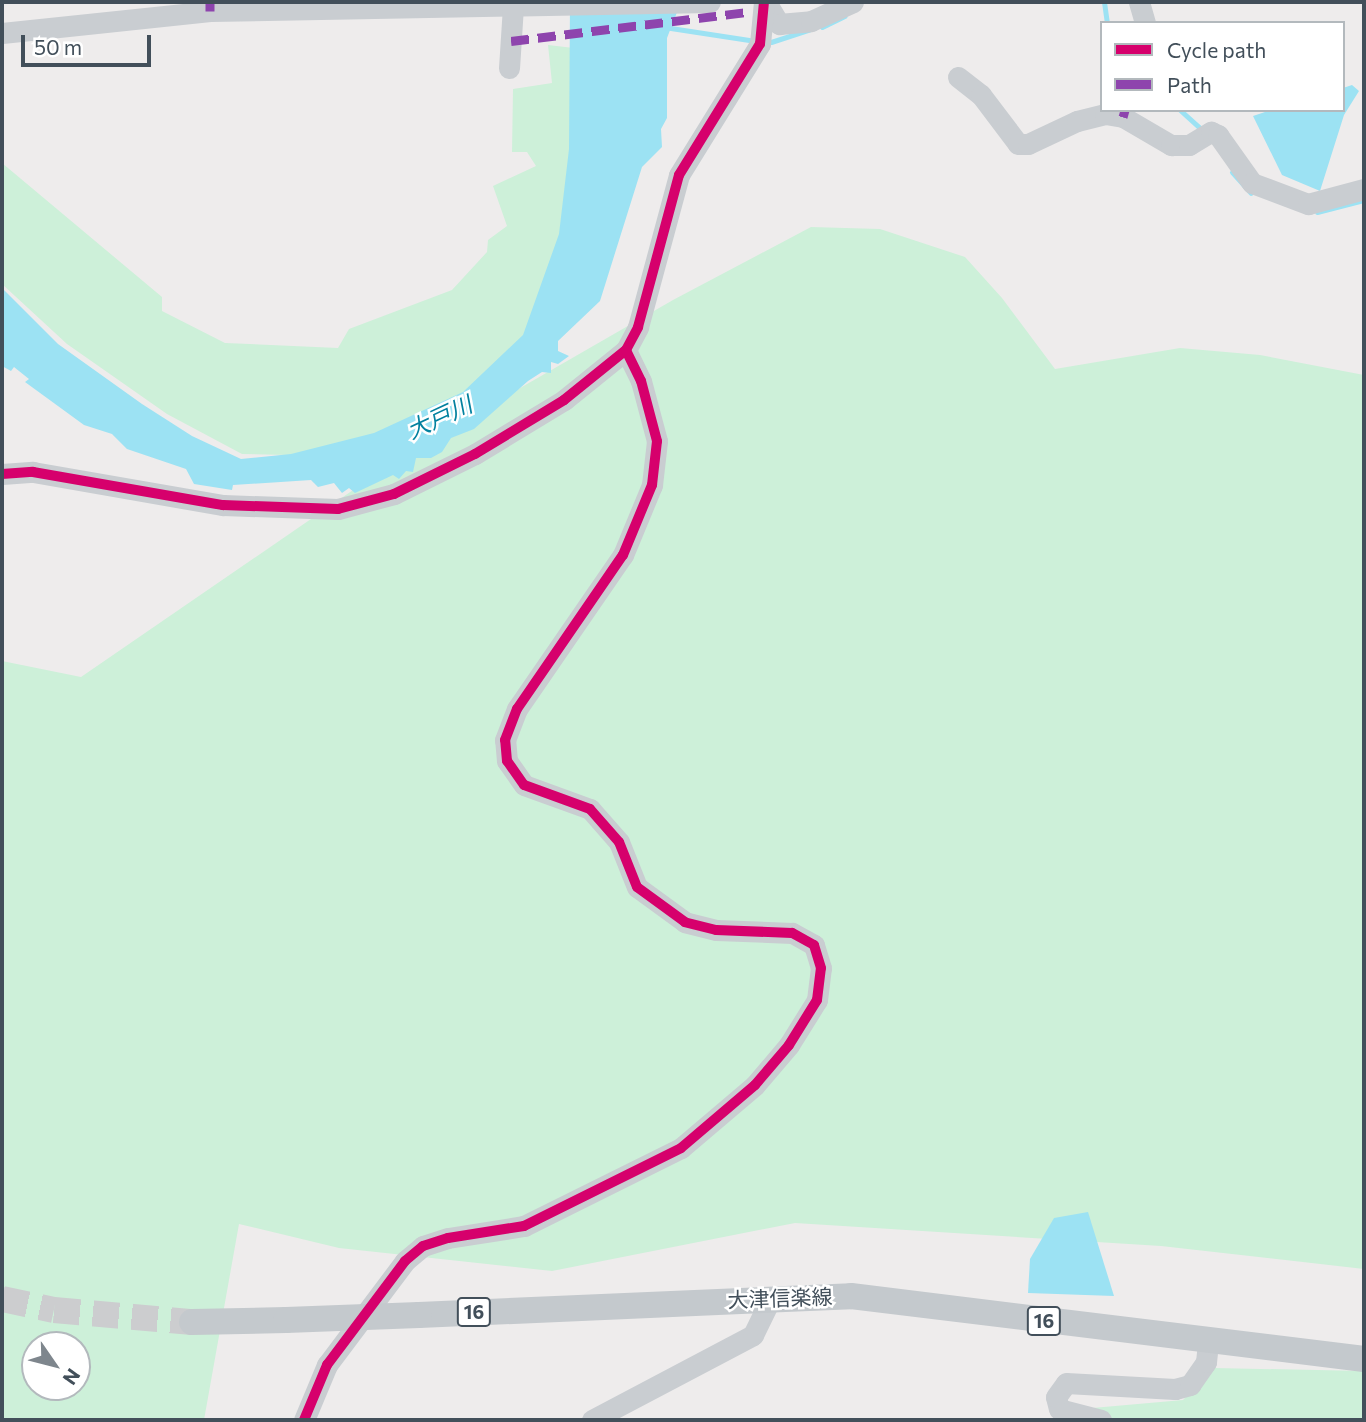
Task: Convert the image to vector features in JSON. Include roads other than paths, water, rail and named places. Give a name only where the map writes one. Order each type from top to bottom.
[{"type":"main road","name":"大津信楽線","points":[[192,1322],[851,1296],[1208,1342],[1364,1359]]},
{"type":"street","points":[[2,33],[210,11],[710,2]]},
{"type":"street","points":[[765,2],[779,24],[811,22],[853,2]]},
{"type":"street","points":[[2,474],[33,472],[223,505],[338,509],[394,494],[475,454],[564,400],[626,350],[638,327],[679,174],[760,44],[765,2]]},
{"type":"street","points":[[1139,2],[1144,21]]},
{"type":"street","points":[[509,68],[513,6]]},
{"type":"street","points":[[958,77],[981,95],[1018,144],[1028,144],[1077,121],[1105,114],[1123,117],[1171,145],[1189,145],[1207,135],[1252,183],[1274,194],[1308,204],[1364,189]]},
{"type":"street","points":[[303,1420],[327,1365],[405,1261],[423,1246],[448,1238],[524,1226],[681,1148],[755,1084],[789,1045],[817,1000],[821,968],[814,945],[792,933],[716,930],[685,922],[637,887],[620,842],[590,810],[524,785],[507,761],[505,740],[517,709],[623,555],[652,485],[657,441],[641,381],[626,350]]},
{"type":"street","points":[[592,1420],[754,1335],[771,1298]]},
{"type":"street","points":[[1101,1420],[1059,1409],[1056,1397],[1066,1383],[1175,1389],[1190,1385],[1206,1362],[1208,1342]]},
{"type":"water","name":"大戸川","points":[[570,2],[681,2],[667,38],[667,118],[661,129],[662,147],[642,167],[600,301],[558,341],[558,351],[569,356],[558,364],[551,362],[551,373],[542,372],[528,381],[474,429],[451,438],[442,452],[431,458],[416,458],[413,472],[406,471],[399,479],[393,475],[355,493],[349,488],[342,493],[334,483],[318,487],[311,480],[233,485],[232,490],[194,484],[186,469],[127,449],[112,434],[84,425],[25,382],[29,379],[14,367],[11,371],[2,366],[2,288],[58,344],[192,436],[241,459],[291,454],[374,433],[463,392],[523,335],[559,234],[569,149]]},
{"type":"water","points":[[1352,85],[1359,91],[1344,115],[1320,191],[1282,175],[1253,116],[1265,112],[1345,112],[1345,87]]},
{"type":"water","points":[[1088,1212],[1114,1296],[1028,1293],[1030,1259],[1054,1218]]},
{"type":"waterway","points":[[1104,2],[1107,21]]},
{"type":"waterway","points":[[822,27],[845,16]]},
{"type":"waterway","points":[[664,27],[749,40]]},
{"type":"waterway","points":[[771,42],[809,30]]},
{"type":"waterway","points":[[1182,112],[1202,130]]},
{"type":"waterway","points":[[1232,172],[1251,193]]},
{"type":"waterway","points":[[1317,212],[1364,200]]},
{"type":"tunnel","points":[[2,1299],[54,1310],[192,1322]]}]
